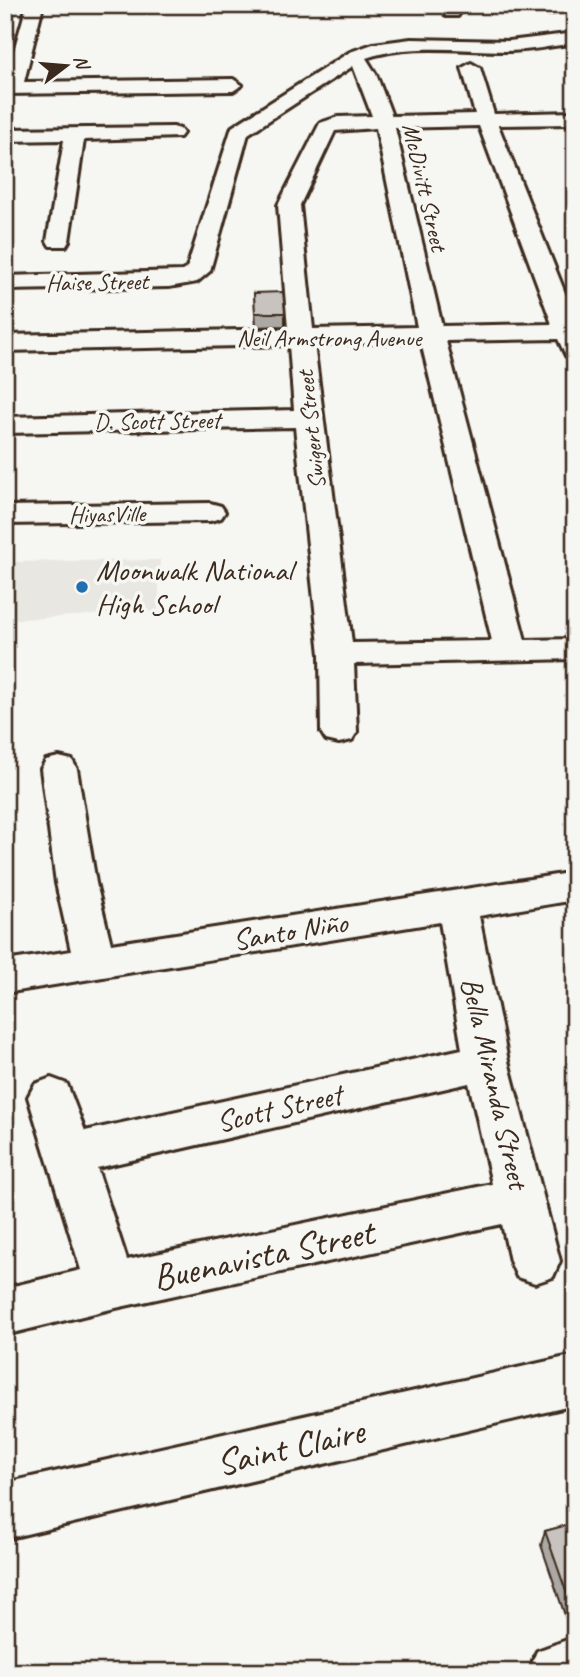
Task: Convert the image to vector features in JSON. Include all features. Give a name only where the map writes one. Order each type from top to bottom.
[{"type":"street","points":[[35,5],[9,88],[233,85]]},
{"type":"street","points":[[506,5],[517,5]]},
{"type":"street","points":[[356,56],[379,48],[411,44],[493,47],[569,45]]},
{"type":"street","name":"McDivitt Street","points":[[356,56],[363,65],[383,120],[432,334]]},
{"type":"street","name":"Haise Street","points":[[5,283],[169,280],[198,271],[239,131],[356,56]]},
{"type":"street","points":[[432,334],[572,338],[486,119],[471,68]]},
{"type":"street","name":"Swigert Street","points":[[338,733],[337,654],[308,418],[291,232],[292,197],[327,127],[338,123],[575,118]]},
{"type":"street","points":[[5,135],[173,133]]},
{"type":"street","points":[[58,241],[75,134]]},
{"type":"street","name":"Neil Armstrong Avenue","points":[[5,343],[432,334],[511,651]]},
{"type":"street","name":"D. Scott Street","points":[[5,425],[308,418]]},
{"type":"street","name":"HiyasVille","points":[[5,515],[210,512]]},
{"type":"street","points":[[337,654],[575,649]]},
{"type":"street","points":[[59,769],[76,883],[94,962]]},
{"type":"street","name":"Santo Niño","points":[[5,977],[575,887]]},
{"type":"street","name":"Bella Miranda Street","points":[[457,904],[486,1061],[536,1261]]},
{"type":"street","name":"Scott Street","points":[[71,1154],[486,1061]]},
{"type":"street","points":[[51,1097],[111,1286]]},
{"type":"street","name":"Buenavista Street","points":[[5,1312],[111,1286],[520,1199]]},
{"type":"street","name":"Saint Claire","points":[[5,1511],[575,1380]]},
{"type":"street","points":[[558,1672],[575,1667]]},
{"type":"shaded area","name":"Moonwalk National High School","points":[[160,560],[158,611],[5,620],[5,562]]},
{"type":"building","points":[[283,292],[285,313],[255,313],[254,293]]},
{"type":"building","points":[[575,1523],[575,1617],[545,1531]]},
{"type":"waterway","points":[[549,16],[575,10]]},
{"type":"place","name":"Moonwalk National High School","points":[[82,587]]}]
